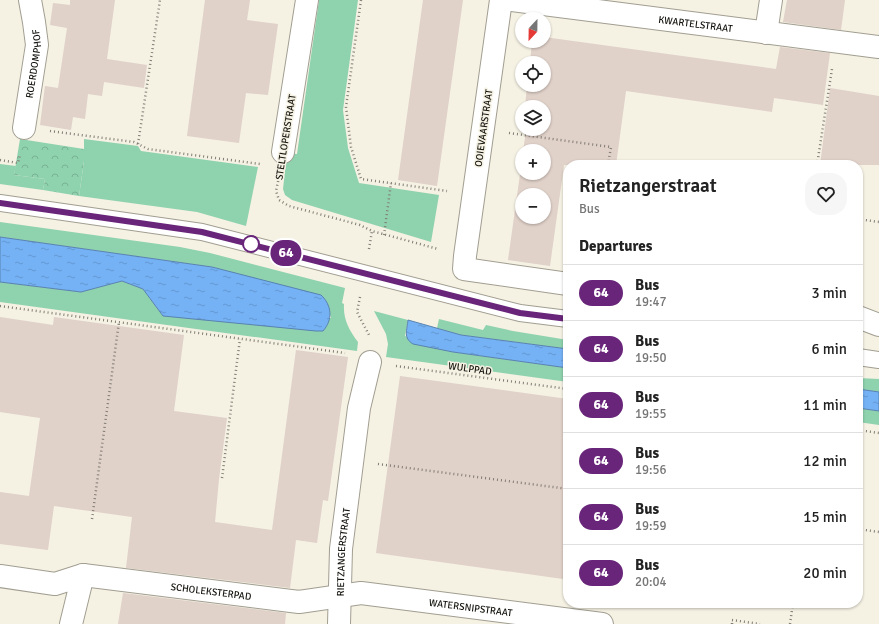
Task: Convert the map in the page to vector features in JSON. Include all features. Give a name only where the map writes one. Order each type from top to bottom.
[{"type":"street","name":"ROERDOMPHOF","points":[[24,128],[37,45],[30,0]]},
{"type":"street","name":"STELTLOPERSTRAAT","points":[[282,160],[307,0]]},
{"type":"street","name":"OOIEVAARSTRAAT","points":[[464,262],[501,0]]},
{"type":"street","name":"KWARTELSTRAAT","points":[[512,0],[879,48]]},
{"type":"street","points":[[766,33],[771,0]]},
{"type":"street","points":[[464,262],[563,283]]},
{"type":"street","points":[[863,319],[879,325]]},
{"type":"street","name":"RIETZANGERSTRAAT","points":[[339,624],[341,549],[359,408],[370,362]]},
{"type":"street","points":[[0,576],[55,584],[83,575]]},
{"type":"street","points":[[71,624],[83,575]]},
{"type":"street","name":"SCHOLEKSTERPAD","points":[[83,575],[299,602],[339,596]]},
{"type":"street","name":"WATERSNIPSTRAAT","points":[[339,596],[361,593],[602,624]]},
{"type":"lane","points":[[0,202],[202,232],[520,313],[563,318]]},
{"type":"lane","points":[[863,358],[879,360]]},
{"type":"path","points":[[138,144],[160,0]]},
{"type":"path","points":[[361,0],[346,107],[351,147],[361,179],[474,195]]},
{"type":"path","points":[[818,160],[836,42]]},
{"type":"path","points":[[24,128],[134,142],[148,149],[282,160]]},
{"type":"path","points":[[482,130],[611,146],[609,160]]},
{"type":"path","name":"STELTLOPERSTRAAT","points":[[282,160],[276,190],[279,200],[289,206],[360,225],[372,231],[384,234]]},
{"type":"path","points":[[391,183],[384,234],[464,262]]},
{"type":"path","points":[[863,220],[879,222]]},
{"type":"path","name":"WULPPAD","points":[[0,306],[349,353],[370,362],[563,388]]},
{"type":"path","points":[[92,519],[119,322]]},
{"type":"path","points":[[222,478],[240,339]]},
{"type":"path","points":[[863,431],[879,433]]},
{"type":"path","points":[[352,461],[563,488]]},
{"type":"path","points":[[863,530],[879,532]]},
{"type":"path","points":[[790,624],[792,608]]},
{"type":"path","points":[[732,624],[732,620],[760,624]]},
{"type":"green space","points":[[319,0],[358,0],[343,110],[348,148],[359,183],[439,195],[431,242],[292,200],[285,195],[283,189],[287,153],[297,154]]},
{"type":"green space","points":[[20,139],[84,149],[84,161],[79,196],[43,190],[45,179],[14,175]]},
{"type":"green space","points":[[84,139],[138,146],[141,151],[258,167],[246,226],[197,212],[79,196],[84,161]]},
{"type":"green space","points":[[0,164],[16,166],[14,175],[45,179],[43,190],[0,184]]},
{"type":"green space","points":[[0,222],[180,247],[210,253],[345,288],[342,303],[344,304],[344,315],[347,324],[358,342],[357,351],[0,302],[0,282],[81,292],[122,281],[143,289],[163,316],[331,318],[325,299],[212,267],[0,237]]},
{"type":"green space","points":[[374,311],[408,320],[405,336],[453,352],[563,367],[563,381],[386,357],[388,344],[386,334]]},
{"type":"green space","points":[[439,319],[483,330],[486,325],[563,339],[563,348],[461,335],[437,328]]},
{"type":"green space","points":[[863,378],[879,379],[879,392],[863,390]]},
{"type":"green space","points":[[863,409],[879,411],[879,425],[863,423]]},
{"type":"water","points":[[0,237],[212,267],[321,295],[327,303],[330,317],[323,331],[316,331],[163,316],[143,289],[122,281],[81,292],[0,282]]},
{"type":"water","points":[[408,320],[461,335],[563,348],[563,367],[453,352],[413,344],[408,339]]},
{"type":"water","points":[[863,390],[879,392],[879,411],[863,409]]},
{"type":"building","points":[[70,0],[115,0],[107,59],[147,65],[144,88],[104,82],[102,96],[88,94],[85,119],[73,117],[71,130],[40,125],[45,86],[58,88],[67,28],[50,25],[53,3],[70,5]]},
{"type":"building","points":[[205,0],[250,0],[247,20],[278,24],[268,95],[246,93],[239,143],[187,136]]},
{"type":"building","points":[[423,0],[463,0],[437,186],[398,180]]},
{"type":"building","points":[[787,0],[845,0],[841,30],[783,22]]},
{"type":"building","points":[[551,38],[776,69],[780,47],[830,53],[823,105],[774,98],[772,112],[626,91],[617,160],[563,160],[563,172],[550,266],[508,260],[515,210],[515,224],[551,224],[551,188],[518,188],[519,180],[551,180],[551,144],[524,144],[525,136],[551,136],[551,100],[526,100],[526,92],[551,92],[551,56],[531,56],[531,48],[551,48]]},
{"type":"building","points":[[830,88],[879,96],[879,165],[863,165],[863,160],[821,160]]},
{"type":"building","points":[[0,317],[53,325],[54,317],[184,335],[174,411],[227,418],[215,522],[272,530],[296,350],[348,357],[328,501],[323,500],[317,543],[296,540],[290,588],[126,568],[132,517],[54,506],[48,550],[0,544],[0,492],[29,496],[40,418],[0,412]]},
{"type":"building","points":[[400,376],[563,398],[563,579],[376,553]]},
{"type":"building","points":[[123,593],[286,613],[285,624],[118,624]]},
{"type":"bus line","name":"64","points":[[0,203],[202,232],[520,313],[563,318]]}]
